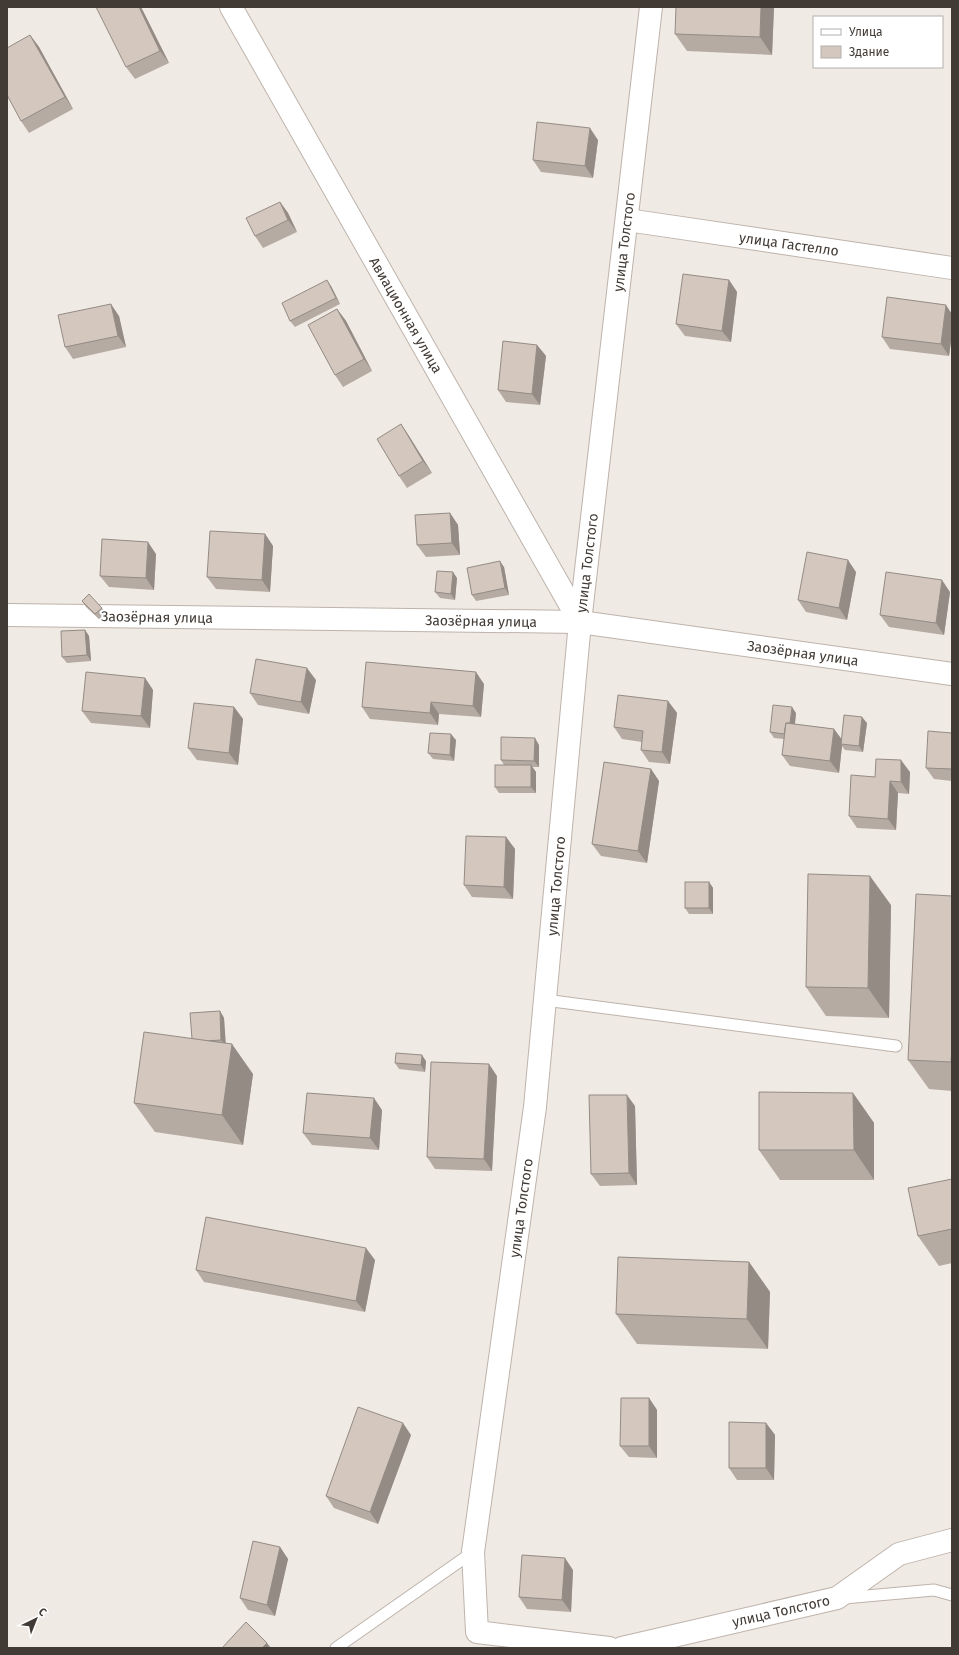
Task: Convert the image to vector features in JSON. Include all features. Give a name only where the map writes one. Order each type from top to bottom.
[{"type":"street","name":"Авиационная улица","points":[[232,7],[580,622]]},
{"type":"street","name":"улица Толстого","points":[[609,1648],[476,1640],[473,1552],[535,1107],[580,622],[651,7]]},
{"type":"street","name":"улица Гастелло","points":[[627,220],[952,268]]},
{"type":"street","name":"Заозёрная улица","points":[[7,615],[580,622],[952,674]]},
{"type":"street","name":"улица Толстого","points":[[622,1648],[838,1598],[899,1554],[952,1540]]},
{"type":"lane","points":[[545,1000],[896,1046]]},
{"type":"lane","points":[[336,1648],[473,1552]]},
{"type":"lane","points":[[838,1598],[934,1590],[952,1596]]},
{"type":"building","points":[[96,7],[139,7],[160,51],[126,67]]},
{"type":"building","points":[[676,7],[761,7],[760,37],[675,34]]},
{"type":"building","points":[[30,35],[65,97],[21,121],[7,95],[7,48]]},
{"type":"building","points":[[537,122],[590,128],[585,166],[533,160]]},
{"type":"building","points":[[280,202],[288,220],[255,236],[246,218]]},
{"type":"building","points":[[683,274],[729,280],[722,331],[676,324]]},
{"type":"building","points":[[327,280],[336,298],[290,321],[282,303]]},
{"type":"building","points":[[887,297],[946,305],[941,344],[882,337]]},
{"type":"building","points":[[111,304],[118,336],[65,347],[58,315]]},
{"type":"building","points":[[337,309],[364,359],[335,375],[308,325]]},
{"type":"building","points":[[503,341],[537,345],[532,394],[498,390]]},
{"type":"building","points":[[401,424],[423,461],[399,476],[377,439]]},
{"type":"building","points":[[450,513],[452,543],[417,545],[415,515]]},
{"type":"building","points":[[210,531],[265,534],[262,580],[207,577]]},
{"type":"building","points":[[102,539],[148,542],[146,578],[100,576]]},
{"type":"building","points":[[807,552],[848,560],[839,608],[798,600]]},
{"type":"building","points":[[500,561],[505,588],[472,595],[467,568]]},
{"type":"building","points":[[437,571],[453,572],[451,594],[435,592]]},
{"type":"building","points":[[886,572],[942,580],[936,623],[880,615]]},
{"type":"building","points":[[89,594],[102,608],[95,614],[82,601]]},
{"type":"building","points":[[85,630],[87,655],[62,657],[61,631]]},
{"type":"building","points":[[256,659],[307,668],[301,702],[250,693]]},
{"type":"building","points":[[366,662],[476,672],[473,706],[431,702],[430,713],[362,707]]},
{"type":"building","points":[[86,672],[145,678],[141,716],[82,711]]},
{"type":"building","points":[[618,695],[668,701],[662,752],[641,750],[643,731],[614,727]]},
{"type":"building","points":[[194,703],[234,707],[229,753],[188,748]]},
{"type":"building","points":[[773,705],[792,707],[790,723],[786,723],[784,734],[770,732]]},
{"type":"building","points":[[844,715],[862,717],[859,746],[841,744]]},
{"type":"building","points":[[786,723],[834,729],[830,761],[782,755]]},
{"type":"building","points":[[928,731],[952,733],[952,769],[926,768]]},
{"type":"building","points":[[430,733],[451,734],[450,755],[428,753]]},
{"type":"building","points":[[501,737],[535,738],[534,761],[501,760]]},
{"type":"building","points":[[876,759],[901,760],[901,782],[890,781],[888,819],[849,816],[851,775],[875,777]]},
{"type":"building","points":[[604,762],[651,769],[638,851],[592,844]]},
{"type":"building","points":[[495,765],[531,765],[531,787],[495,787]]},
{"type":"building","points":[[466,836],[506,837],[504,887],[464,885]]},
{"type":"building","points":[[808,874],[870,876],[868,988],[806,987]]},
{"type":"building","points":[[685,882],[709,882],[709,908],[685,908]]},
{"type":"building","points":[[916,894],[952,896],[951,1062],[908,1060]]},
{"type":"building","points":[[220,1011],[221,1040],[205,1041],[192,1039],[190,1013]]},
{"type":"building","points":[[144,1032],[232,1044],[222,1115],[134,1103]]},
{"type":"building","points":[[396,1053],[422,1055],[421,1065],[395,1063]]},
{"type":"building","points":[[431,1062],[489,1064],[484,1159],[427,1157]]},
{"type":"building","points":[[759,1092],[853,1093],[854,1150],[759,1150]]},
{"type":"building","points":[[307,1093],[374,1098],[370,1138],[303,1133]]},
{"type":"building","points":[[589,1095],[627,1095],[629,1173],[591,1174]]},
{"type":"building","points":[[952,1179],[952,1229],[918,1236],[908,1188]]},
{"type":"building","points":[[206,1217],[366,1248],[356,1301],[196,1270]]},
{"type":"building","points":[[618,1257],[749,1262],[747,1319],[616,1314]]},
{"type":"building","points":[[621,1398],[649,1398],[649,1446],[620,1446]]},
{"type":"building","points":[[358,1407],[403,1423],[370,1512],[326,1496]]},
{"type":"building","points":[[729,1422],[766,1423],[766,1468],[729,1468]]},
{"type":"building","points":[[253,1541],[280,1547],[267,1605],[240,1598]]},
{"type":"building","points":[[522,1555],[565,1558],[562,1600],[519,1597]]},
{"type":"building","points":[[246,1622],[267,1643],[262,1648],[222,1648]]}]
